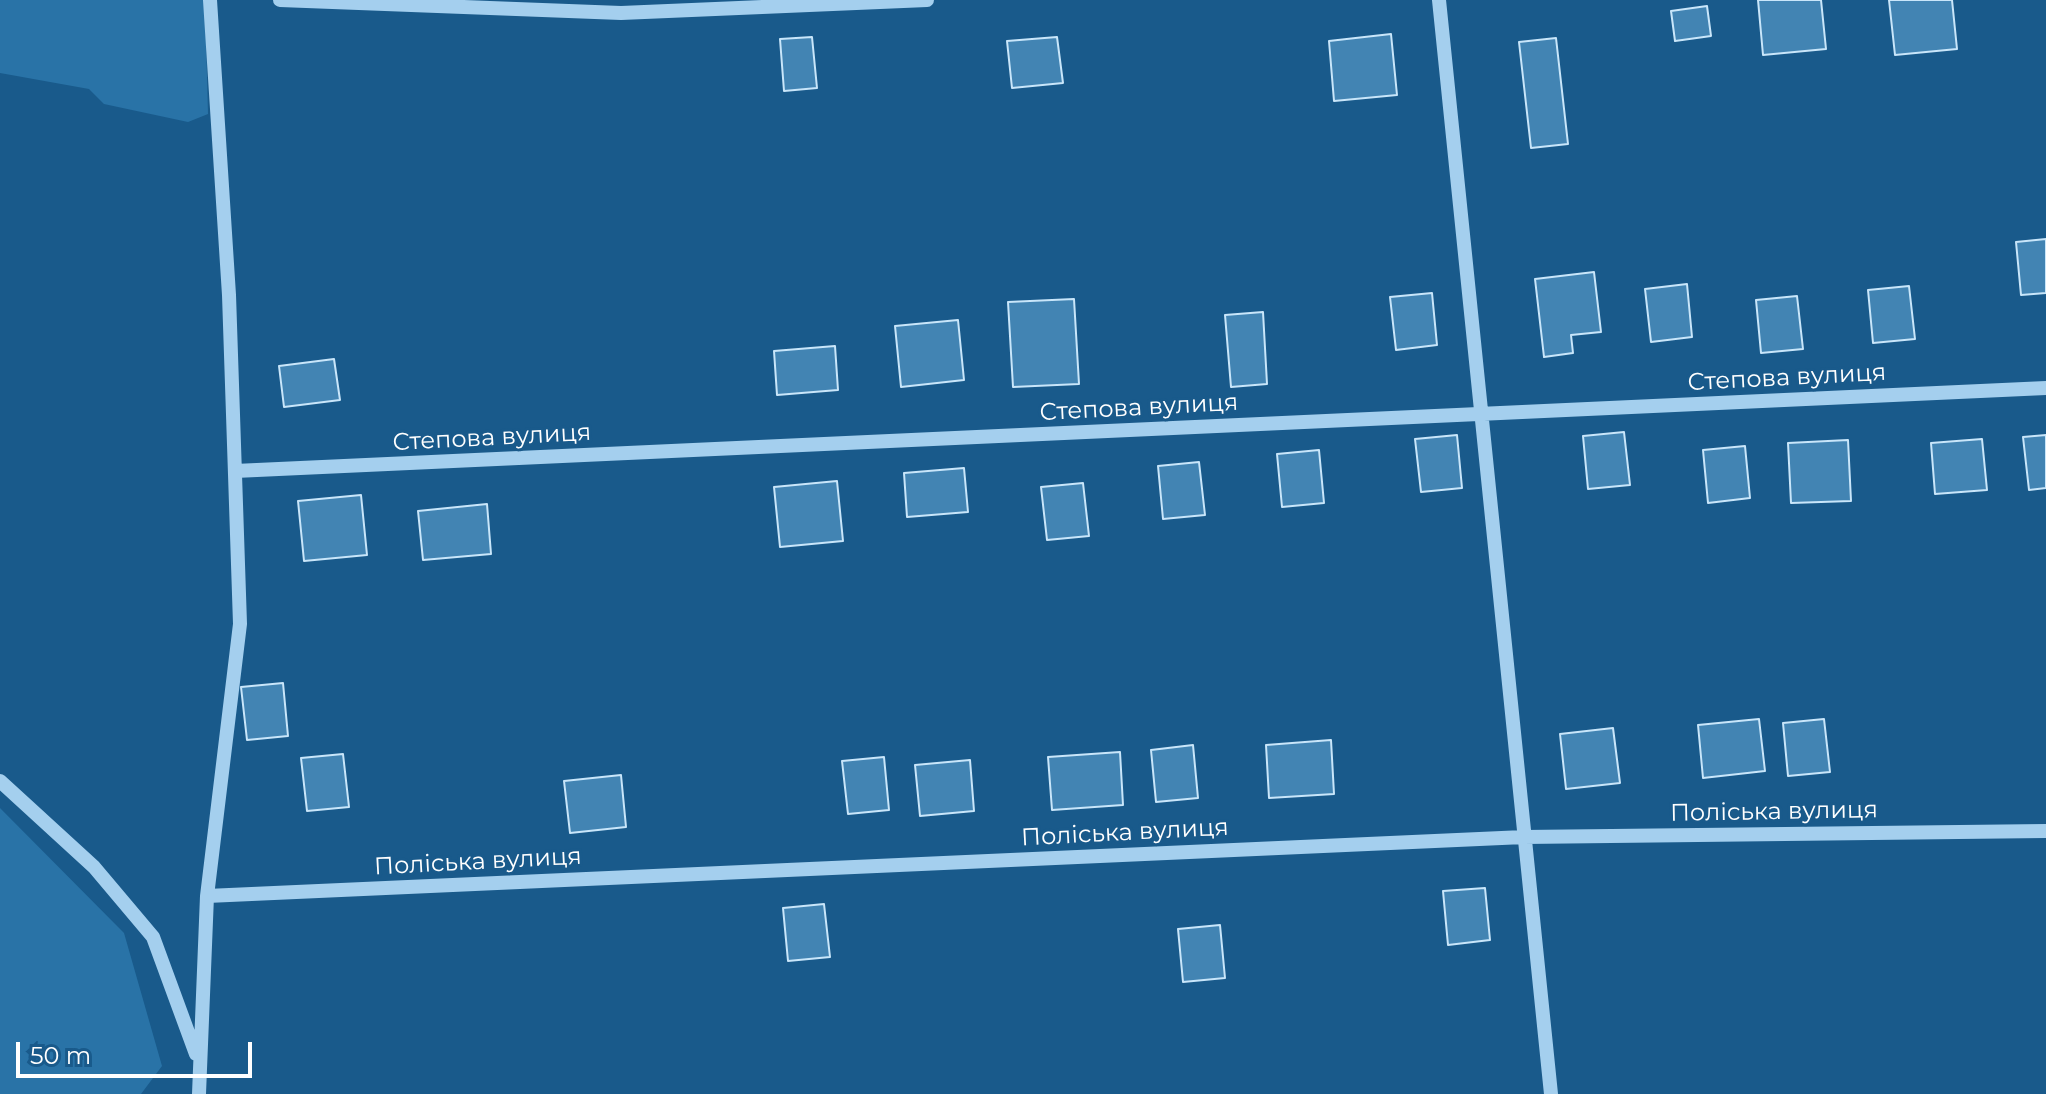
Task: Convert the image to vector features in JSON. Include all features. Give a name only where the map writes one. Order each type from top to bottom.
[{"type":"street","points":[[199,1094],[207,896],[240,624],[229,295],[210,0]]},
{"type":"street","points":[[280,0],[621,13],[927,0]]},
{"type":"street","points":[[1439,0],[1551,1094]]},
{"type":"street","name":"Степова вулиця","points":[[235,471],[2046,388]]},
{"type":"street","points":[[0,781],[94,867],[153,937],[199,1063]]},
{"type":"street","name":"Поліська вулиця","points":[[207,896],[1524,837],[2046,831]]},
{"type":"shaded area","points":[[0,0],[205,0],[208,114],[188,122],[104,104],[89,89],[0,73]]},
{"type":"shaded area","points":[[0,808],[124,933],[162,1066],[141,1094],[0,1094]]},
{"type":"building","points":[[1758,0],[1821,0],[1826,49],[1763,55]]},
{"type":"building","points":[[1889,0],[1952,0],[1957,49],[1895,55]]},
{"type":"building","points":[[1707,6],[1711,36],[1675,41],[1671,11]]},
{"type":"building","points":[[1391,34],[1397,95],[1334,101],[1329,41]]},
{"type":"building","points":[[812,37],[817,88],[784,91],[780,39]]},
{"type":"building","points":[[1057,37],[1063,83],[1012,88],[1007,41]]},
{"type":"building","points":[[1556,38],[1568,144],[1531,148],[1519,42]]},
{"type":"building","points":[[2046,239],[2046,293],[2021,295],[2016,242]]},
{"type":"building","points":[[1594,272],[1601,332],[1571,335],[1573,353],[1544,357],[1535,279]]},
{"type":"building","points":[[1687,284],[1692,337],[1651,342],[1645,289]]},
{"type":"building","points":[[1909,286],[1915,339],[1873,343],[1868,290]]},
{"type":"building","points":[[1432,293],[1437,345],[1396,350],[1390,297]]},
{"type":"building","points":[[1797,296],[1803,349],[1761,353],[1756,300]]},
{"type":"building","points":[[1074,299],[1079,384],[1013,387],[1008,302]]},
{"type":"building","points":[[1263,312],[1267,384],[1231,387],[1225,315]]},
{"type":"building","points":[[958,320],[964,380],[901,387],[895,326]]},
{"type":"building","points":[[835,346],[838,390],[777,395],[774,351]]},
{"type":"building","points":[[334,359],[340,400],[284,407],[279,366]]},
{"type":"building","points":[[1624,432],[1630,485],[1588,489],[1583,436]]},
{"type":"building","points":[[1457,435],[1462,488],[1421,492],[1415,439]]},
{"type":"building","points":[[2046,435],[2046,488],[2029,490],[2023,437]]},
{"type":"building","points":[[1982,439],[1987,490],[1935,494],[1931,443]]},
{"type":"building","points":[[1848,440],[1851,501],[1791,503],[1788,443]]},
{"type":"building","points":[[1745,446],[1750,498],[1708,503],[1703,450]]},
{"type":"building","points":[[1319,450],[1324,503],[1282,507],[1277,454]]},
{"type":"building","points":[[1199,462],[1205,515],[1163,519],[1158,466]]},
{"type":"building","points":[[964,468],[968,512],[907,517],[904,473]]},
{"type":"building","points":[[837,481],[843,541],[780,547],[774,487]]},
{"type":"building","points":[[1083,483],[1089,536],[1047,540],[1041,487]]},
{"type":"building","points":[[361,495],[367,555],[304,561],[298,501]]},
{"type":"building","points":[[487,504],[491,554],[423,560],[418,511]]},
{"type":"building","points":[[283,683],[288,736],[247,740],[241,687]]},
{"type":"building","points":[[1759,719],[1765,771],[1703,778],[1698,725]]},
{"type":"building","points":[[1824,719],[1830,772],[1788,776],[1783,723]]},
{"type":"building","points":[[1613,728],[1620,783],[1566,789],[1560,734]]},
{"type":"building","points":[[1331,740],[1334,794],[1269,798],[1266,745]]},
{"type":"building","points":[[1193,745],[1198,798],[1156,802],[1151,750]]},
{"type":"building","points":[[1120,752],[1123,805],[1052,810],[1048,757]]},
{"type":"building","points":[[343,754],[349,807],[307,811],[301,758]]},
{"type":"building","points":[[884,757],[889,810],[848,814],[842,761]]},
{"type":"building","points":[[970,760],[974,811],[920,816],[915,765]]},
{"type":"building","points":[[621,775],[626,827],[570,833],[564,781]]},
{"type":"building","points":[[1485,888],[1490,940],[1448,945],[1443,891]]},
{"type":"building","points":[[824,904],[830,957],[788,961],[783,908]]},
{"type":"building","points":[[1220,925],[1225,978],[1183,982],[1178,929]]}]
